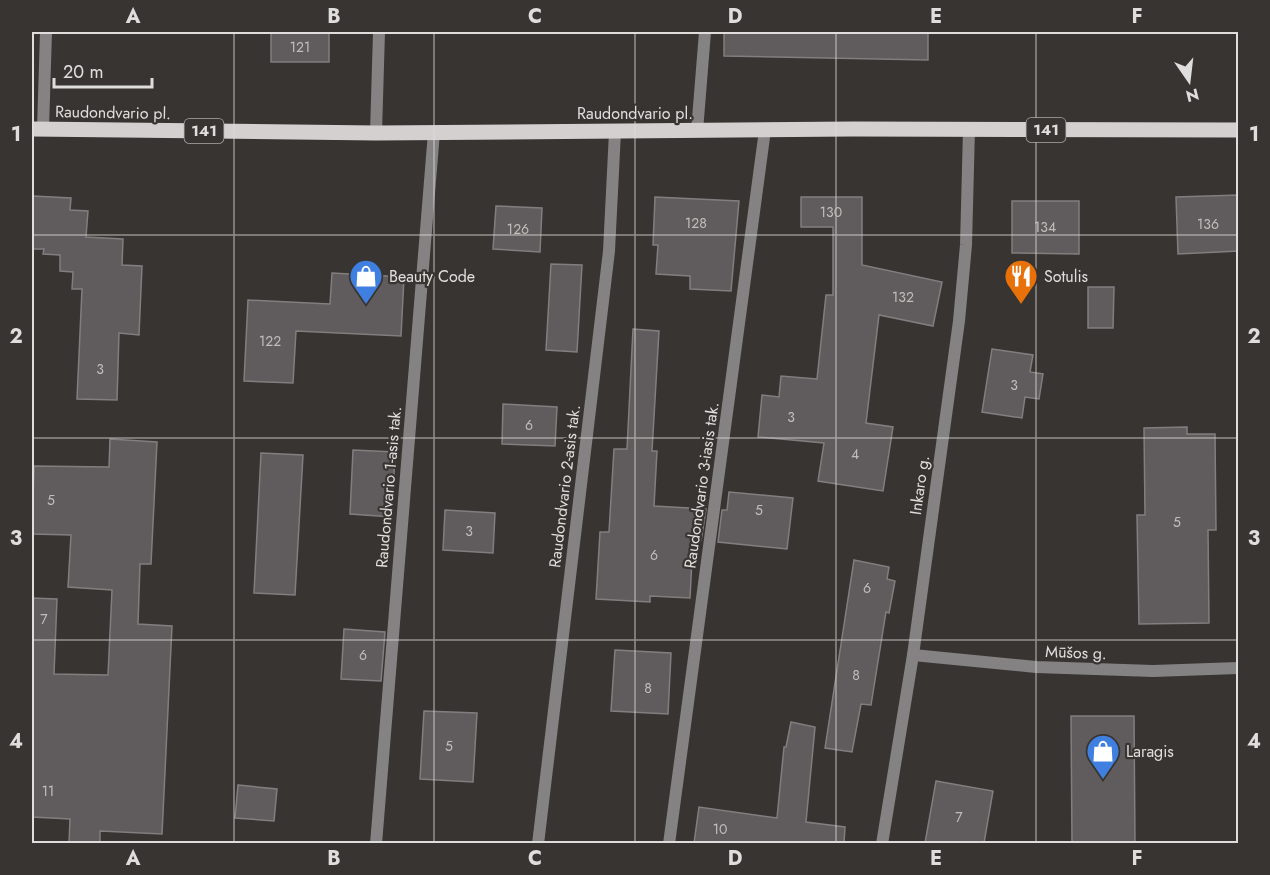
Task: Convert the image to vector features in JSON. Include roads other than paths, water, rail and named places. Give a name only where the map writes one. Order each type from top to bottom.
[{"type":"main road","name":"Raudondvario pl.","points":[[37,129],[376,133],[969,129],[1239,130]]},
{"type":"street","points":[[37,129],[46,32]]},
{"type":"street","points":[[376,133],[380,32]]},
{"type":"street","points":[[697,131],[705,32]]},
{"type":"street","name":"Inkaro g.","points":[[882,843],[913,655],[959,321],[966,245],[969,129]]},
{"type":"street","name":"Raudondvario 3-iasis tak.","points":[[669,843],[765,130]]},
{"type":"street","name":"Raudondvario 1-asis tak.","points":[[376,843],[434,132]]},
{"type":"street","name":"Raudondvario 2-asis tak.","points":[[538,843],[609,251],[615,132]]},
{"type":"street","name":"Mūšos g.","points":[[913,655],[1036,667],[1118,670],[1239,668]]},
{"type":"place","name":"Beauty Code","points":[[366,305]]},
{"type":"place","name":"Sotulis","points":[[1021,305]]},
{"type":"place","name":"Laragis","points":[[1103,780]]}]
